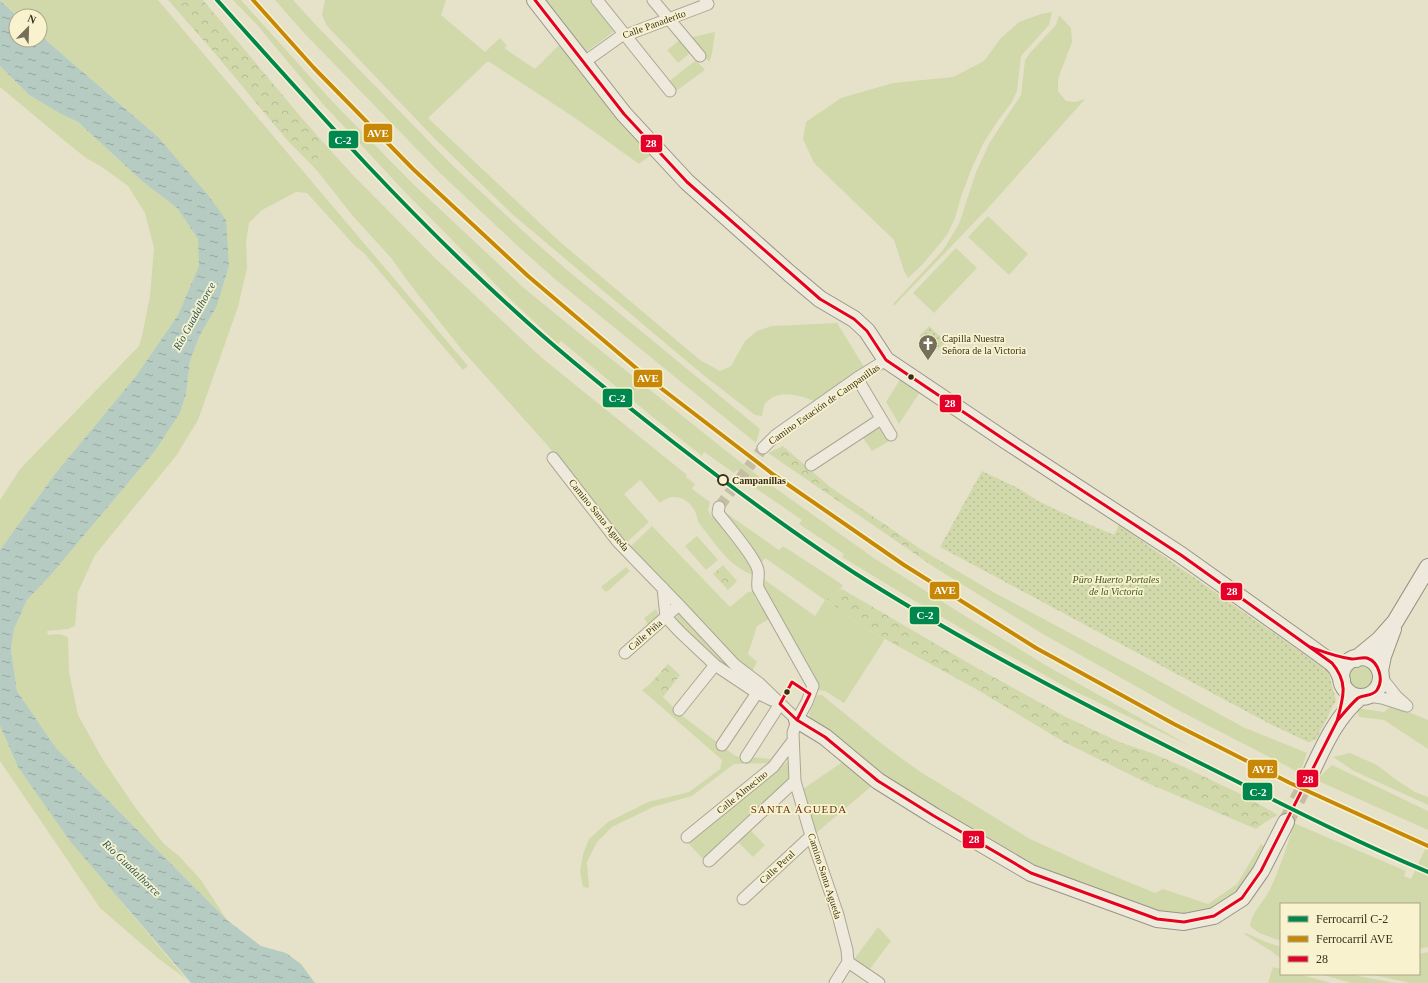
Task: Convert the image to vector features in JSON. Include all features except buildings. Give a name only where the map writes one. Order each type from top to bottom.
[{"type":"street","points":[[535,0],[624,114],[687,182],[820,299],[854,319],[867,332],[886,360],[1004,440],[1181,556],[1310,647],[1332,663],[1337,669],[1348,692],[1354,696],[1382,698],[1407,706],[1396,696],[1373,661],[1367,658],[1355,659],[1333,655],[1310,647]]},
{"type":"street","points":[[597,0],[670,90]]},
{"type":"street","points":[[653,0],[700,56]]},
{"type":"street","name":"Calle Panaderito","points":[[583,63],[621,36],[669,19],[707,2]]},
{"type":"street","name":"Camino Estación de Campanillas","points":[[763,448],[776,435],[886,360]]},
{"type":"street","points":[[858,378],[891,435]]},
{"type":"street","points":[[811,465],[881,419]]},
{"type":"street","name":"Camino Santa Agueda","points":[[554,458],[618,542],[735,665],[760,684],[797,720],[792,742],[795,781],[811,836],[838,915],[847,950],[848,962]]},
{"type":"street","points":[[719,507],[718,514],[755,561],[758,571],[758,588],[813,686],[807,702],[797,720],[825,737],[878,781],[934,816],[1032,873],[1157,919],[1184,922],[1214,916],[1242,898],[1261,871],[1286,822]]},
{"type":"street","points":[[1309,777],[1337,721],[1343,698],[1342,673],[1344,667],[1379,640],[1395,622],[1428,567]]},
{"type":"street","points":[[663,588],[666,617]]},
{"type":"street","points":[[666,617],[679,605]]},
{"type":"street","name":"Camino Santa Agueda","points":[[666,617],[714,665],[757,693],[780,704]]},
{"type":"street","name":"Calle Piña","points":[[625,653],[666,617]]},
{"type":"street","points":[[1337,721],[1346,710],[1363,697],[1373,694],[1378,689],[1383,656],[1395,622]]},
{"type":"street","points":[[679,710],[714,665]]},
{"type":"street","points":[[722,745],[757,693]]},
{"type":"street","points":[[746,757],[780,704]]},
{"type":"street","name":"Calle Almecino","points":[[687,837],[773,767],[792,742]]},
{"type":"street","points":[[709,861],[795,781]]},
{"type":"street","name":"Calle Peral","points":[[743,899],[811,836]]},
{"type":"street","points":[[835,983],[848,962],[879,983]]},
{"type":"green space","points":[[1,0],[158,0],[468,366],[463,370],[364,253],[355,246],[307,193],[296,192],[262,210],[249,223],[246,242],[247,268],[238,307],[198,420],[176,456],[95,555],[78,592],[75,626],[68,629],[47,631],[48,635],[59,634],[68,637],[69,672],[78,715],[103,760],[135,807],[164,844],[178,855],[201,880],[227,920],[56,748],[17,691],[11,650],[14,629],[27,600],[50,576],[155,451],[180,413],[186,394],[190,361],[200,335],[217,306],[229,266],[157,136],[48,42],[48,8],[9,8]]},
{"type":"green space","points":[[168,0],[203,0],[322,141],[319,156],[315,163],[310,163],[287,140]]},
{"type":"green space","points":[[233,0],[241,0],[331,100],[410,181],[524,288],[725,450],[761,478],[874,558],[965,616],[1047,666],[1190,746],[1066,687],[981,640],[842,557],[844,554],[799,524],[802,520],[748,483],[750,479],[737,470],[734,473],[704,452],[702,456],[561,341],[558,344],[507,296],[402,189],[322,103],[258,26]]},
{"type":"green space","points":[[275,0],[293,0],[451,164],[534,241],[760,429],[756,443],[556,280],[522,250],[440,173],[304,33]]},
{"type":"green space","points":[[325,0],[446,0],[441,15],[485,52],[500,38],[507,46],[504,48],[535,69],[562,42],[654,153],[639,164],[575,118],[488,61],[428,118],[559,241],[700,360],[720,371],[731,366],[745,341],[757,331],[772,326],[837,323],[864,367],[816,402],[796,395],[782,394],[770,399],[765,404],[762,416],[755,415],[702,374],[512,214],[434,138],[327,26],[322,15]]},
{"type":"green space","points":[[542,0],[591,0],[616,30],[586,52]]},
{"type":"green space","points":[[1052,12],[1049,25],[1021,56],[1017,91],[1012,102],[983,144],[971,170],[955,218],[947,235],[923,264],[908,278],[904,271],[894,240],[814,163],[803,139],[806,122],[841,98],[893,83],[953,77],[984,61],[1001,38],[1019,22],[1041,14]]},
{"type":"green space","points":[[1059,15],[1071,28],[1072,42],[1058,79],[1058,91],[1066,101],[1075,102],[1085,99],[989,207],[894,306],[893,304],[943,250],[959,224],[976,172],[990,142],[1021,95],[1025,60],[1056,25]]},
{"type":"green space","points":[[715,32],[712,54],[709,62],[689,38]]},
{"type":"green space","points":[[680,40],[690,53],[678,63],[667,50]]},
{"type":"green space","points":[[696,60],[705,70],[676,91],[668,82]]},
{"type":"green space","points":[[0,66],[29,95],[78,122],[143,182],[177,208],[198,239],[200,266],[178,315],[136,376],[55,474],[0,550],[0,500],[20,469],[139,346],[150,296],[154,248],[145,213],[128,186],[102,167],[86,158],[0,87]]},
{"type":"green space","points":[[322,141],[352,174],[436,259],[542,358],[687,475],[686,477],[695,484],[692,489],[710,502],[708,510],[711,516],[720,522],[755,568],[754,575],[737,566],[722,553],[698,522],[694,509],[690,504],[679,497],[666,499],[660,503],[640,480],[624,494],[649,522],[625,544],[567,473],[548,446],[462,350],[392,259],[352,215],[310,163],[315,163],[319,156]]},
{"type":"green space","points":[[988,216],[1028,254],[1009,275],[968,237]]},
{"type":"green space","points":[[956,248],[977,268],[934,313],[913,293]]},
{"type":"green space","points":[[929,326],[946,342],[937,350],[919,336]]},
{"type":"green space","points":[[901,378],[920,392],[899,424],[886,402]]},
{"type":"green space","points":[[879,425],[891,440],[872,451],[861,435]]},
{"type":"green space","points":[[783,446],[829,486],[919,548],[944,563],[937,569],[768,453]]},
{"type":"green space","name":"Püro Huerto Portales de la Victoria","points":[[982,471],[1018,488],[1038,501],[1114,535],[1119,525],[1328,671],[1336,700],[1316,740],[1308,742],[1268,723],[940,547]]},
{"type":"green space","points":[[726,513],[779,550],[783,546],[843,585],[838,592],[826,600],[863,627],[885,639],[844,703],[825,691],[818,690],[816,680],[762,591],[762,580],[765,580],[815,616],[825,600],[765,558],[760,565]]},
{"type":"green space","points":[[652,526],[730,607],[748,592],[754,591],[754,596],[769,619],[757,626],[748,654],[757,662],[751,674],[629,548]]},
{"type":"green space","points":[[697,536],[718,560],[706,570],[685,546]]},
{"type":"green space","points":[[944,563],[995,593],[1243,727],[1307,753],[1300,773],[1178,710],[1043,634],[937,569]]},
{"type":"green space","points":[[723,565],[737,581],[728,590],[713,574]]},
{"type":"green space","points":[[626,567],[630,571],[609,590],[606,592],[601,587]]},
{"type":"green space","points":[[842,589],[977,668],[1066,717],[1119,742],[1149,752],[1184,767],[1249,798],[1278,815],[1256,829],[1145,782],[1064,742],[976,689],[863,627],[826,600],[831,595]]},
{"type":"green space","points":[[656,609],[660,618],[650,628],[644,618]]},
{"type":"green space","points":[[679,613],[682,614],[734,672],[718,662],[675,619]]},
{"type":"green space","points":[[1361,663],[1371,667],[1375,677],[1371,687],[1361,691],[1351,687],[1347,677],[1351,667]]},
{"type":"green space","points":[[668,664],[680,675],[663,697],[650,684]]},
{"type":"green space","points":[[650,684],[681,715],[734,755],[743,759],[752,757],[770,759],[769,763],[734,764],[692,796],[653,807],[612,827],[597,842],[587,862],[589,888],[583,887],[580,872],[583,854],[589,839],[608,822],[648,802],[689,792],[720,769],[722,760],[642,690]]},
{"type":"green space","points":[[817,695],[822,695],[882,744],[919,771],[1030,839],[1155,893],[1163,889],[1208,904],[1237,884],[1261,844],[1266,847],[1243,888],[1201,915],[1184,917],[1146,911],[1033,867],[885,780],[812,722],[809,714]]},
{"type":"green space","points":[[1392,705],[1428,720],[1428,749],[1384,720],[1359,717],[1356,708],[1384,712]]},
{"type":"green space","points":[[0,726],[18,767],[125,906],[186,979],[159,959],[100,908],[0,761]]},
{"type":"green space","points":[[1350,753],[1377,765],[1415,792],[1428,797],[1428,805],[1354,771],[1333,757]]},
{"type":"green space","points":[[788,761],[791,777],[789,781],[705,861],[687,842]]},
{"type":"green space","points":[[844,761],[873,785],[815,834],[803,789]]},
{"type":"green space","points":[[1332,765],[1428,811],[1428,830],[1316,780]]},
{"type":"green space","points":[[1294,823],[1406,871],[1404,876],[1411,879],[1428,843],[1428,947],[1420,949],[1420,903],[1280,903],[1280,941],[1259,933],[1250,926],[1251,921],[1258,907],[1269,891],[1286,849]]},
{"type":"green space","points":[[749,829],[765,845],[753,857],[737,841]]},
{"type":"green space","points":[[878,927],[891,941],[869,970],[857,963],[855,958]]},
{"type":"green space","points":[[1246,933],[1280,947],[1280,958],[1271,951],[1244,934]]},
{"type":"green space","points":[[1428,952],[1428,983],[1410,983],[1374,975],[1420,975],[1420,954]]},
{"type":"green space","points":[[1273,967],[1280,969],[1280,975],[1302,975],[1331,983],[1268,983]]},
{"type":"green space","points":[[1323,975],[1353,975],[1395,983],[1351,983]]},
{"type":"water","name":"Río Guadalhorce","points":[[0,0],[8,8],[8,48],[48,48],[48,42],[157,136],[208,195],[226,220],[229,266],[217,306],[200,335],[190,361],[186,394],[180,413],[155,451],[50,576],[27,600],[14,629],[11,650],[17,691],[56,748],[227,920],[261,946],[286,953],[301,964],[315,983],[191,983],[70,841],[18,767],[0,726],[0,550],[55,474],[136,376],[178,315],[199,266],[198,239],[177,208],[143,182],[78,122],[29,95],[0,66]]},
{"type":"tunnel","points":[[719,507],[763,448]]},
{"type":"tunnel","points":[[1286,822],[1309,777]]},
{"type":"rail line","name":"C-2","points":[[217,0],[368,166],[406,206],[486,284],[545,338],[599,383],[673,442],[767,513],[815,547],[904,604],[1028,674],[1282,804],[1369,846],[1428,872]]},
{"type":"rail line","name":"AVE","points":[[253,0],[314,68],[413,169],[528,276],[649,379],[774,475],[904,565],[1036,648],[1174,724],[1290,783],[1428,846]]},
{"type":"transit line","name":"28","points":[[535,0],[624,114],[687,182],[820,299],[854,319],[867,331],[886,360],[1181,555],[1332,663],[1341,677],[1343,684],[1343,698],[1337,721]]},
{"type":"transit line","name":"28","points":[[797,720],[825,737],[878,781],[1031,873],[1157,919],[1184,922],[1214,916],[1242,898],[1261,871],[1337,721],[1358,698],[1373,694],[1379,686],[1379,672],[1375,663],[1371,660],[1367,658],[1352,659],[1341,657],[1310,647]]},
{"type":"transit line","name":"28","points":[[792,682],[810,694],[797,720],[780,704],[792,682]]},
{"type":"place","name":"Capilla Nuestra Señora de la Victoria","points":[[928,361]]},
{"type":"place","name":"Campanillas","points":[[723,480]]},
{"type":"district","name":"SANTA ÁGUEDA","points":[[799,809]]}]
